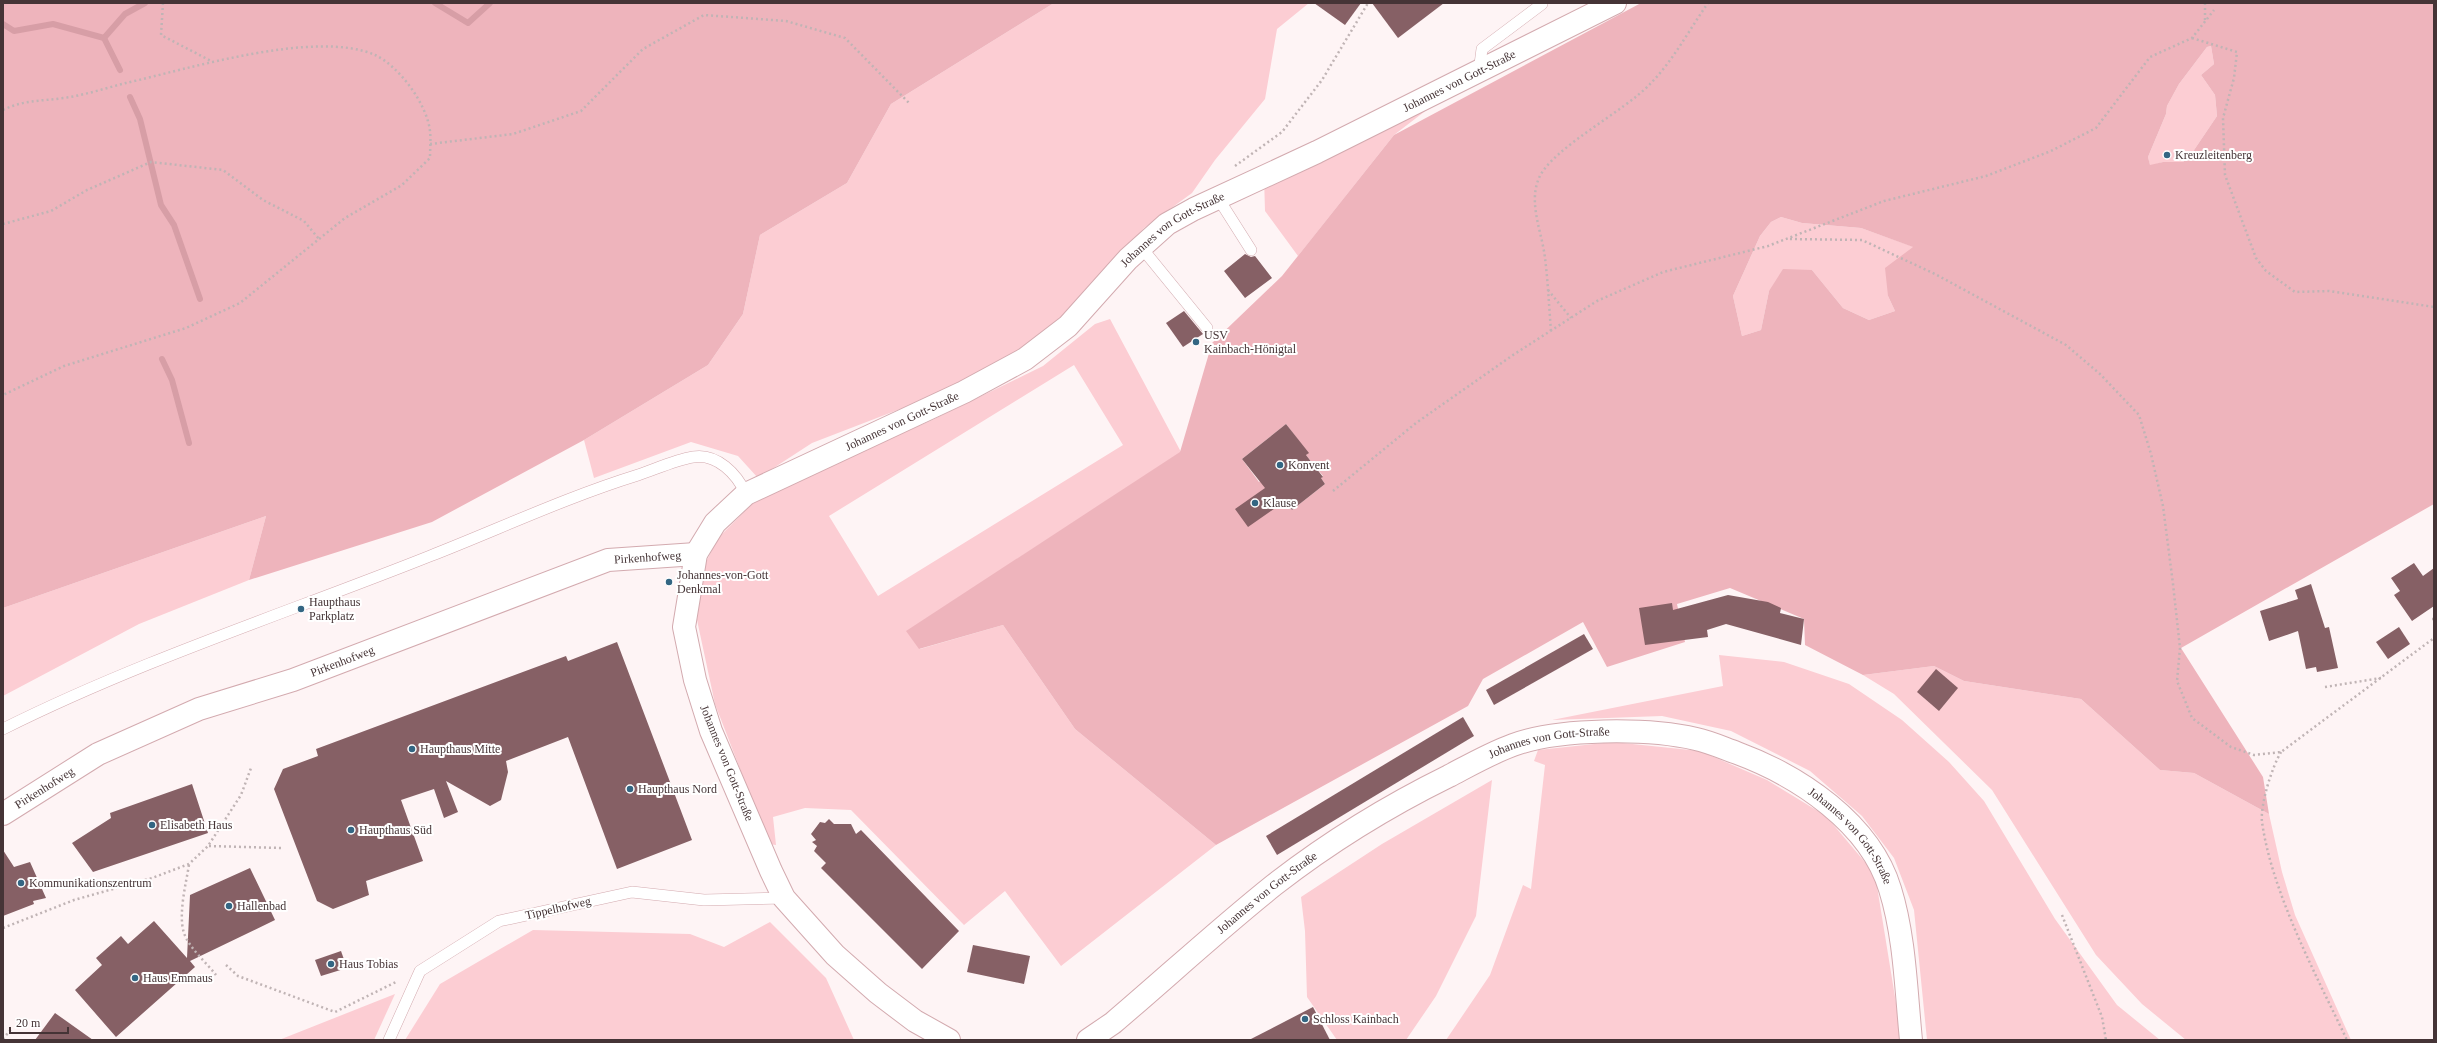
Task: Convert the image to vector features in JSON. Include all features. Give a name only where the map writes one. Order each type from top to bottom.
[{"type":"street","name":"Johannes von Gott-Straße","points":[[949,1040],[915,1021],[878,993],[835,955],[784,898],[711,731],[695,680],[684,627],[696,554],[715,523],[746,494],[964,392],[1025,359],[1068,326],[1128,258],[1167,224],[1479,72],[1615,3]]},
{"type":"street","name":"Pirkenhofweg","points":[[3,814],[98,754],[199,709],[293,680],[608,560],[696,554]]},
{"type":"street","name":"Johannes von Gott-Straße","points":[[1088,1040],[1113,1023],[1275,884],[1366,822],[1419,790],[1514,744],[1561,735],[1622,731],[1660,732],[1698,739],[1750,758],[1797,783],[1842,816],[1876,856],[1890,888],[1897,918],[1912,1040]]},
{"type":"lane","points":[[1479,72],[1482,49],[1542,4]]},
{"type":"lane","points":[[1218,198],[1250,250]]},
{"type":"lane","points":[[1141,247],[1207,328]]},
{"type":"lane","points":[[3,729],[70,695],[198,644],[402,568],[598,488],[694,457],[716,461],[730,470],[740,482],[746,494]]},
{"type":"lane","name":"Tippelhofweg","points":[[420,971],[499,921],[632,892],[704,900],[784,898]]},
{"type":"lane","points":[[389,1040],[420,971]]},
{"type":"path","points":[[163,3],[161,35],[214,62]]},
{"type":"path","points":[[1229,170],[1282,132],[1322,80],[1368,3]]},
{"type":"path","points":[[1551,330],[1545,257],[1535,206],[1539,178],[1550,163],[1576,140],[1621,109],[1650,84],[1667,64],[1708,3]]},
{"type":"path","points":[[2205,3],[2205,21]]},
{"type":"path","points":[[1333,491],[1416,423],[1551,330],[1597,301],[1663,272],[1788,239],[1884,201],[1986,176],[2051,151],[2096,128],[2150,57],[2192,38],[2214,10]]},
{"type":"path","points":[[430,144],[513,134],[581,111],[643,49],[704,15],[786,21],[845,38],[910,104]]},
{"type":"path","points":[[2192,38],[2237,52],[2234,78],[2223,118],[2225,175],[2256,258],[2266,271],[2295,292],[2329,291],[2434,307]]},
{"type":"path","points":[[3,110],[18,102],[65,98],[214,62],[290,48],[342,48],[375,56],[398,73],[419,98],[430,130],[430,158],[402,185],[345,218],[240,303],[186,328],[64,366],[3,395]]},
{"type":"path","points":[[3,224],[51,211],[87,190],[151,162],[223,170],[263,200],[304,221],[319,239]]},
{"type":"path","points":[[1788,239],[1862,240],[1935,274],[2066,345],[2100,374],[2139,416],[2151,454],[2163,506],[2173,584],[2180,648],[2177,681],[2192,718],[2231,747],[2254,755],[2281,752]]},
{"type":"path","points":[[1548,290],[1571,318]]},
{"type":"path","points":[[2347,1040],[2284,901],[2262,821],[2263,806],[2275,762],[2281,752],[2434,638]]},
{"type":"path","points":[[2325,687],[2381,678]]},
{"type":"path","points":[[3,928],[74,900],[152,878],[189,864],[208,846],[240,795],[251,768]]},
{"type":"path","points":[[208,846],[281,848]]},
{"type":"path","points":[[189,864],[183,900],[183,932],[216,975]]},
{"type":"path","points":[[2062,915],[2102,1017],[2106,1040]]},
{"type":"path","points":[[226,965],[238,976],[335,1012],[420,971]]},
{"type":"path","points":[[3,1039],[12,1028]]},
{"type":"shaded area","points":[[3,3],[1054,3],[891,104],[847,183],[760,235],[743,314],[708,365],[584,440],[432,522],[249,580],[266,516],[3,608]]},
{"type":"shaded area","points":[[1054,3],[1309,3],[1277,29],[1265,99],[1215,160],[1192,193],[1144,228],[1112,266],[1081,294],[1063,320],[1018,354],[934,396],[812,443],[758,478],[738,456],[691,442],[594,478],[584,440],[708,365],[743,314],[760,235],[847,183],[891,104]]},
{"type":"shaded area","points":[[1641,3],[2434,3],[2434,504],[2181,648],[2263,777],[2269,814],[2194,773],[2160,770],[2081,699],[1964,681],[1934,666],[1863,675],[1805,645],[1804,619],[1730,588],[1677,604],[1685,642],[1607,667],[1583,622],[1483,679],[1468,706],[1216,845],[1075,729],[1003,625],[919,649],[906,631],[1180,452],[1212,343],[1282,276],[1394,135]],"holes":[[[2211,46],[2214,64],[2201,75],[2215,95],[2217,116],[2192,153],[2183,162],[2163,162],[2150,165],[2148,157],[2166,114],[2167,106],[2179,84],[2207,47]],[[1781,217],[1802,223],[1861,228],[1913,247],[1885,268],[1888,296],[1895,311],[1869,320],[1843,308],[1812,270],[1783,269],[1769,291],[1761,330],[1742,336],[1733,296],[1760,236],[1771,222]],[[1286,424],[1308,453],[1306,455],[1323,476],[1321,478],[1325,484],[1292,510],[1288,505],[1284,507],[1262,480],[1259,482],[1242,459]]]},
{"type":"shaded area","points":[[2211,46],[2214,64],[2201,75],[2215,95],[2217,116],[2192,153],[2183,162],[2163,162],[2150,166],[2148,157],[2166,114],[2167,106],[2179,84],[2207,47]]},
{"type":"shaded area","points":[[1471,76],[1394,135],[1298,256],[1265,211],[1264,177]]},
{"type":"shaded area","points":[[1781,217],[1802,223],[1861,228],[1914,247],[1888,296],[1895,311],[1869,320],[1843,308],[1812,270],[1769,291],[1761,330],[1742,336],[1733,296],[1760,236],[1771,222]]},
{"type":"shaded area","points":[[1110,319],[1181,452],[907,631],[920,649],[1003,625],[1075,729],[1216,845],[1061,966],[1005,891],[964,925],[851,810],[805,808],[773,817],[776,845],[769,844],[715,704],[697,620],[700,583],[706,562],[718,538],[760,496],[930,421],[1043,366],[1095,324]],"holes":[[[1074,365],[1123,445],[878,596],[829,516]]]},
{"type":"shaded area","points":[[266,516],[249,580],[139,624],[3,696],[3,608]]},
{"type":"shaded area","points":[[1719,655],[1784,662],[1849,684],[1902,720],[1949,762],[1984,801],[2055,919],[2117,1005],[2160,1040],[1927,1040],[1914,910],[1894,858],[1862,816],[1810,771],[1731,731],[1662,716],[1552,720],[1723,686]]},
{"type":"shaded area","points":[[1934,666],[1964,681],[2081,699],[2160,770],[2194,773],[2269,814],[2282,872],[2295,915],[2351,1040],[2186,1040],[2142,1004],[2096,955],[1992,790],[1894,694],[1863,675]]},
{"type":"shaded area","points":[[1613,742],[1700,751],[1767,780],[1826,816],[1875,874],[1902,1040],[1446,1040],[1490,975],[1523,885],[1531,889],[1545,765],[1534,761],[1538,750]]},
{"type":"shaded area","points":[[1492,780],[1476,916],[1436,996],[1406,1040],[1337,1040],[1307,997],[1305,931],[1301,897],[1382,844]]},
{"type":"shaded area","points":[[770,922],[826,978],[854,1040],[405,1040],[440,984],[533,930],[690,934],[724,947]]},
{"type":"shaded area","points":[[395,994],[374,1040],[279,1040]]},
{"type":"building","points":[[1314,3],[1361,3],[1345,25]]},
{"type":"building","points":[[1372,3],[1444,3],[1398,38]]},
{"type":"building","points":[[1245,254],[1251,257],[1255,256],[1272,278],[1245,298],[1224,271]]},
{"type":"building","points":[[1184,311],[1203,334],[1183,347],[1166,323]]},
{"type":"building","name":"Konvent","points":[[1286,424],[1309,453],[1306,455],[1323,477],[1321,478],[1325,484],[1292,510],[1288,505],[1284,507],[1281,504],[1248,527],[1235,509],[1265,488],[1242,459]]},
{"type":"building","points":[[2414,563],[2423,576],[2434,568],[2434,606],[2412,621],[2394,595],[2400,591],[2391,578]]},
{"type":"building","points":[[2311,584],[2325,628],[2329,627],[2338,668],[2317,672],[2316,667],[2306,669],[2298,631],[2269,641],[2260,611],[2298,599],[2295,590]]},
{"type":"building","points":[[1728,595],[1768,602],[1781,608],[1780,613],[1804,619],[1801,645],[1726,624],[1707,630],[1708,637],[1645,645],[1639,608],[1672,603],[1673,610]]},
{"type":"building","points":[[2399,627],[2410,644],[2388,659],[2376,642]]},
{"type":"building","points":[[1584,634],[1593,649],[1494,705],[1486,690]]},
{"type":"building","points":[[617,642],[692,840],[617,869],[568,737],[506,761],[508,772],[501,800],[490,806],[446,781],[458,812],[444,818],[434,789],[401,800],[423,861],[366,881],[369,895],[333,909],[317,901],[274,789],[283,769],[318,756],[316,749],[566,656],[568,661]]},
{"type":"building","points":[[1936,669],[1958,688],[1939,711],[1917,692]]},
{"type":"building","points":[[1463,717],[1474,736],[1277,855],[1266,836]]},
{"type":"building","name":"Elisabeth Haus","points":[[192,784],[208,833],[93,872],[72,843],[111,818],[110,813]]},
{"type":"building","points":[[829,819],[834,824],[851,824],[856,834],[861,830],[959,931],[922,969],[821,868],[826,863],[814,851],[817,846],[812,842],[816,840],[811,834],[820,822],[825,823]]},
{"type":"building","name":"Kommunikationszentrum","points":[[3,850],[14,867],[30,862],[46,898],[33,901],[34,904],[3,916]]},
{"type":"building","points":[[250,868],[275,920],[190,961],[195,967],[116,1037],[75,990],[102,965],[96,958],[121,936],[128,944],[154,921],[187,958],[190,895]]},
{"type":"building","points":[[973,945],[1030,956],[1024,984],[967,972]]},
{"type":"building","name":"Haus Tobias","points":[[341,951],[347,968],[321,976],[315,960]]},
{"type":"building","name":"Schloss Kainbach","points":[[1313,1007],[1330,1040],[1249,1040]]},
{"type":"building","points":[[55,1013],[93,1040],[35,1040]]},
{"type":"waterway","points":[[3,24],[14,31],[53,24],[104,38],[125,14],[145,3]]},
{"type":"waterway","points":[[435,3],[468,23],[490,3]]},
{"type":"waterway","points":[[104,38],[120,70]]},
{"type":"waterway","points":[[130,97],[140,119],[161,205],[174,225],[200,299]]},
{"type":"waterway","points":[[162,359],[172,380],[189,443]]},
{"type":"place","name":"Kreuzleitenberg","points":[[2167,155]]},
{"type":"place","name":"USV Kainbach-Hönigtal","points":[[1196,342]]},
{"type":"place","name":"Konvent","points":[[1280,465]]},
{"type":"place","name":"Klause","points":[[1255,503]]},
{"type":"place","name":"Johannes-von-Gott Denkmal","points":[[669,582]]},
{"type":"place","name":"Haupthaus Parkplatz","points":[[301,609]]},
{"type":"place","name":"Haupthaus Mitte","points":[[412,749]]},
{"type":"place","name":"Haupthaus Nord","points":[[630,789]]},
{"type":"place","name":"Elisabeth Haus","points":[[152,825]]},
{"type":"place","name":"Haupthaus Süd","points":[[351,830]]},
{"type":"place","name":"Kommunikationszentrum","points":[[21,883]]},
{"type":"place","name":"Hallenbad","points":[[229,906]]},
{"type":"place","name":"Haus Tobias","points":[[331,964]]},
{"type":"place","name":"Haus Emmaus","points":[[135,978]]},
{"type":"place","name":"Schloss Kainbach","points":[[1305,1019]]}]
